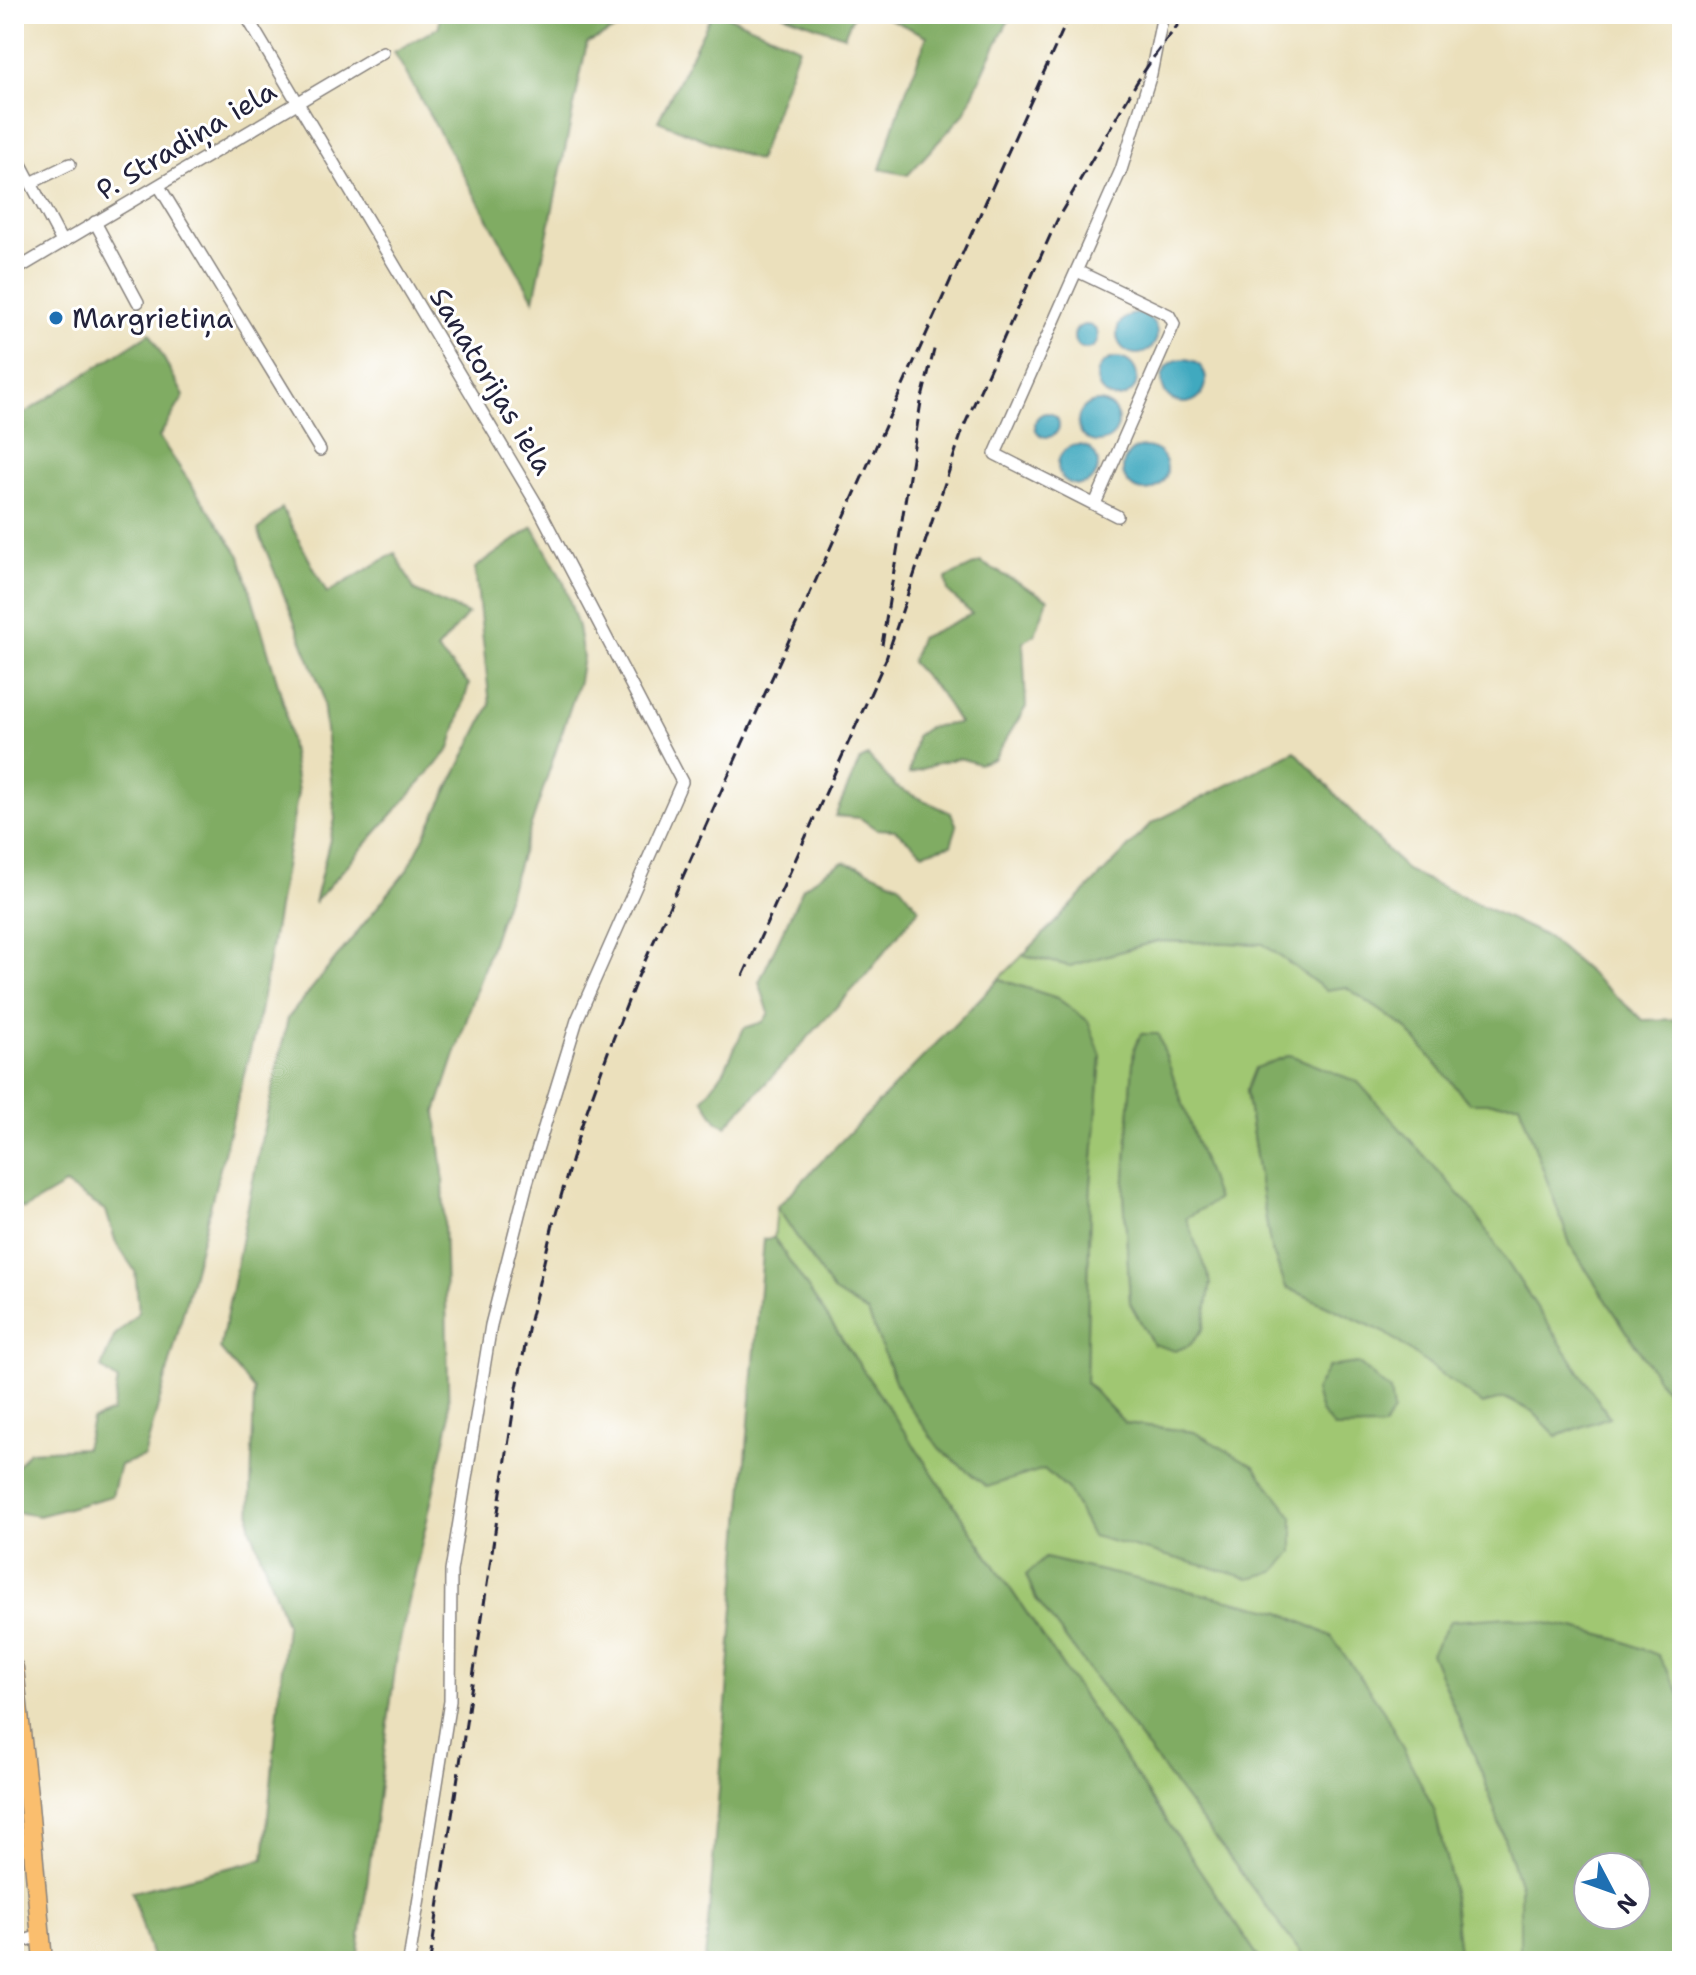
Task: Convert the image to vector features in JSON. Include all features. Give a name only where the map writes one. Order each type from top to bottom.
[{"type":"main road","points":[[14,1668],[43,1961]]},
{"type":"street","name":"Sanatorijas iela","points":[[245,14],[536,503],[682,782],[577,1020],[527,1183],[491,1325],[451,1571],[450,1701],[409,1961]]},
{"type":"street","points":[[1117,516],[995,454],[1121,170],[1151,74],[1163,14]]},
{"type":"street","name":"P. Stradiņa iela","points":[[16,266],[159,186],[383,52]]},
{"type":"street","points":[[14,152],[62,242]]},
{"type":"street","points":[[31,183],[70,164]]},
{"type":"street","points":[[159,186],[320,450]]},
{"type":"street","points":[[95,222],[138,302]]},
{"type":"street","points":[[1077,271],[1169,315],[1174,324],[1095,504]]},
{"type":"street","points":[[14,1944],[40,1936]]},
{"type":"green space","points":[[439,14],[649,14],[587,43],[534,300],[394,52],[439,27]]},
{"type":"green space","points":[[712,14],[723,14],[799,47],[758,161],[658,121]]},
{"type":"green space","points":[[782,14],[854,14],[844,36]]},
{"type":"green space","points":[[884,14],[1012,14],[964,114],[908,175],[880,169],[927,36]]},
{"type":"green space","points":[[150,333],[184,396],[159,437],[240,556],[285,708],[298,792],[260,1012],[144,1457],[120,1465],[112,1496],[39,1516],[14,1512],[14,1470],[29,1451],[85,1448],[92,1420],[112,1412],[118,1381],[101,1368],[114,1337],[139,1312],[135,1271],[116,1243],[106,1211],[65,1185],[24,1209],[19,1207],[14,1196],[14,420]]},
{"type":"green space","points":[[282,508],[327,593],[395,553],[415,591],[468,614],[437,650],[469,684],[450,749],[314,903],[335,819],[322,691],[258,530]]},
{"type":"green space","points":[[533,527],[564,583],[578,627],[583,657],[579,681],[436,1112],[443,1174],[449,1422],[397,1654],[357,1961],[153,1961],[132,1892],[264,1859],[286,1624],[250,1526],[254,1390],[220,1349],[288,1018],[408,869],[490,705],[475,568]]},
{"type":"green space","points":[[980,562],[1048,599],[1035,634],[1023,642],[1026,707],[994,759],[979,764],[959,758],[909,774],[916,736],[929,727],[959,723],[940,693],[911,662],[920,638],[972,614],[948,592],[946,578]]},
{"type":"green space","points":[[1295,751],[1406,870],[1548,937],[1643,1020],[1682,1019],[1682,1416],[1571,1246],[1519,1103],[1469,1103],[1406,1028],[1346,987],[1326,990],[1263,944],[1157,941],[1070,966],[1023,955],[1152,823]]},
{"type":"green space","points":[[868,756],[896,787],[951,813],[957,826],[951,845],[923,853],[895,830],[876,829],[860,818],[835,816],[860,760]]},
{"type":"green space","points":[[843,862],[899,884],[919,909],[866,975],[726,1126],[718,1122],[703,1099],[724,1071],[744,1028],[763,1022],[769,1013],[759,982],[803,888]]},
{"type":"green space","points":[[1157,941],[1263,944],[1326,990],[1346,987],[1406,1028],[1469,1103],[1519,1103],[1571,1246],[1682,1416],[1682,1697],[1657,1655],[1620,1640],[1574,1628],[1484,1778],[1520,1886],[1520,1961],[1460,1961],[1450,1875],[1434,1809],[1137,1580],[1045,1558],[1036,1599],[1307,1961],[1261,1961],[774,1238],[777,1207],[833,1290],[868,1313],[900,1393],[940,1449],[987,1487],[1043,1468],[1068,1490],[1092,1536],[1194,1432],[1125,1423],[1086,1382],[1090,1198],[1101,1056],[1057,998],[999,979],[1023,955],[1070,966]],"holes":[[[1142,1034],[1217,1199],[1186,1218],[1153,1344],[1130,1303],[1124,1192],[1134,1050]],[[1246,1091],[1588,1386],[1609,1416],[1557,1436],[1532,1411],[1505,1398],[1482,1404],[1386,1333],[1286,1287],[1270,1245]]]},
{"type":"green space","points":[[999,979],[1057,998],[1088,1021],[1101,1056],[1090,1198],[1086,1383],[1125,1423],[1194,1432],[1254,1466],[1293,1517],[1293,1552],[1274,1572],[1249,1578],[1092,1536],[1068,1490],[1044,1469],[987,1487],[940,1449],[900,1393],[868,1313],[833,1291],[777,1207]]},
{"type":"green space","points":[[1141,1034],[1158,1034],[1217,1200],[1186,1218],[1211,1283],[1203,1329],[1190,1345],[1175,1351],[1153,1344],[1130,1303],[1124,1192],[1134,1049]]},
{"type":"green space","points":[[1290,1055],[1358,1082],[1471,1207],[1609,1417],[1557,1436],[1532,1411],[1505,1398],[1482,1404],[1386,1333],[1286,1287],[1270,1245],[1246,1091],[1255,1068]]},
{"type":"green space","points":[[774,1238],[1261,1961],[705,1961],[764,1239]]},
{"type":"green space","points":[[1358,1363],[1390,1391],[1393,1411],[1384,1427],[1334,1428],[1321,1412],[1315,1391],[1328,1367]]},
{"type":"green space","points":[[1045,1558],[1281,1612],[1331,1636],[1384,1711],[1434,1809],[1450,1875],[1460,1961],[1307,1961],[1036,1599],[1026,1575]]},
{"type":"green space","points":[[1510,1617],[1574,1628],[1620,1640],[1658,1655],[1682,1697],[1682,1961],[1520,1961],[1520,1886],[1484,1778],[1431,1653],[1450,1621]]},
{"type":"water","points":[[1137,314],[1151,320],[1157,334],[1151,348],[1137,354],[1123,348],[1117,334],[1123,320]]},
{"type":"water","points":[[1086,325],[1094,329],[1098,337],[1094,345],[1086,349],[1078,345],[1074,337],[1078,329]]},
{"type":"water","points":[[1117,358],[1131,364],[1137,378],[1131,392],[1117,398],[1103,392],[1097,378],[1103,364]]},
{"type":"water","points":[[1184,359],[1199,366],[1206,381],[1199,396],[1184,403],[1169,396],[1162,381],[1169,366]]},
{"type":"water","points":[[1098,402],[1112,408],[1118,422],[1112,436],[1098,442],[1084,436],[1078,422],[1084,408]]},
{"type":"water","points":[[1047,413],[1055,417],[1059,425],[1055,433],[1047,437],[1039,433],[1035,425],[1039,417]]},
{"type":"water","points":[[1078,445],[1092,451],[1098,465],[1092,479],[1078,485],[1064,479],[1058,465],[1064,451]]},
{"type":"water","points":[[1145,447],[1160,454],[1167,469],[1160,484],[1145,491],[1130,484],[1123,469],[1130,454]]},
{"type":"railway","points":[[430,1961],[516,1393],[553,1224],[581,1127],[636,981],[1070,14]]},
{"type":"railway","points":[[743,976],[886,659],[964,426],[1059,216],[1137,82],[1186,14]]},
{"type":"railway","points":[[882,645],[921,402],[935,346]]},
{"type":"place","name":"Margrietiņa","points":[[56,318]]}]
